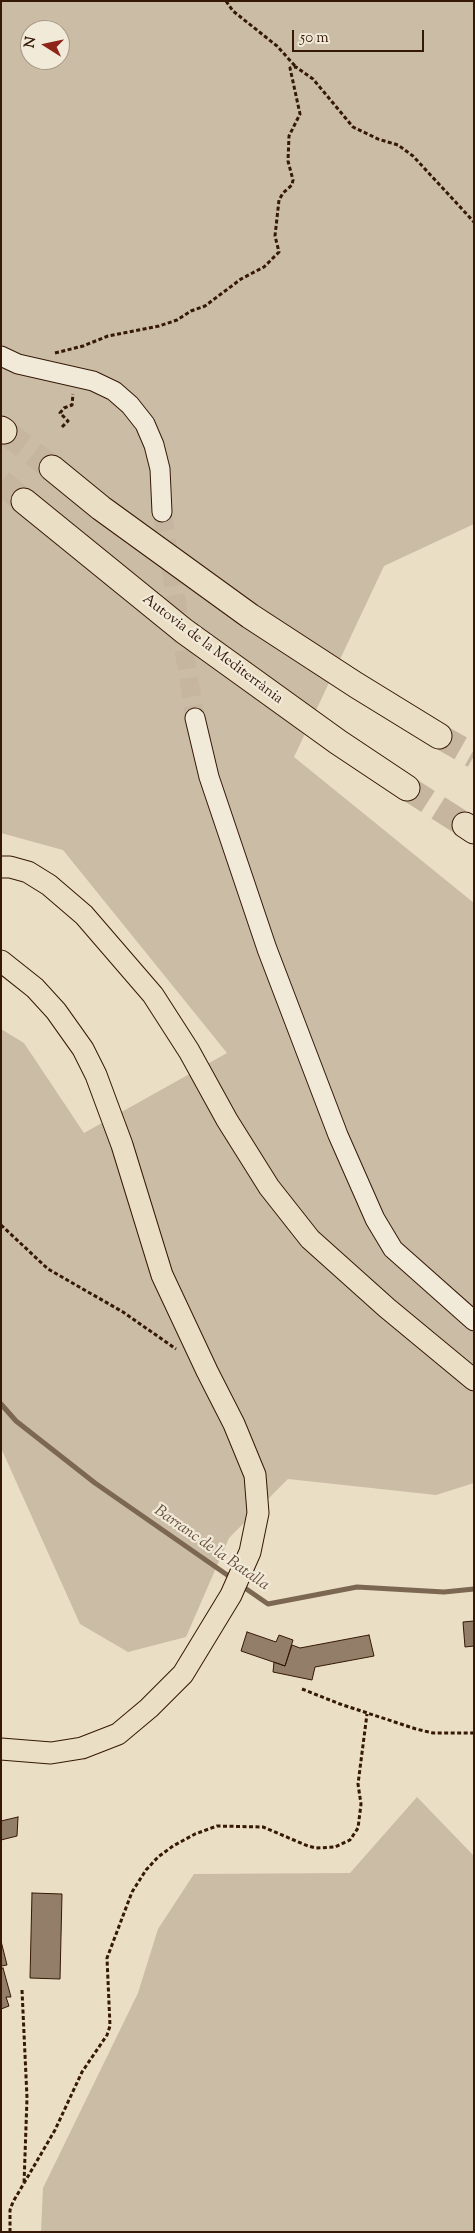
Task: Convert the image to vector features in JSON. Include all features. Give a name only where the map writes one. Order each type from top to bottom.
[{"type":"highway","points":[[52,468],[101,508],[242,610],[356,685],[439,736]]},
{"type":"highway","name":"Autovia de la Mediterrània","points":[[24,501],[184,631],[299,715],[407,788]]},
{"type":"main road","points":[[1,867],[10,867],[28,872],[49,885],[84,915],[153,995],[189,1051],[227,1120],[264,1180],[310,1239],[387,1308],[474,1380]]},
{"type":"main road","points":[[1,961],[35,988],[56,1011],[83,1049],[105,1099],[122,1145],[162,1275],[234,1424],[255,1475],[258,1514],[250,1552],[231,1595],[205,1641],[177,1681],[149,1708],[118,1734],[82,1748],[51,1753],[1,1749]]},
{"type":"street","points":[[1,356],[18,364],[93,381],[114,392],[130,405],[145,424],[154,445],[160,469],[162,512]]},
{"type":"street","points":[[195,718],[209,778],[267,949],[335,1126],[372,1212],[393,1249],[474,1321]]},
{"type":"path","points":[[226,1],[240,17],[277,46],[296,67],[321,86],[329,99],[353,127],[378,139],[398,145],[413,156],[474,222]]},
{"type":"path","points":[[52,353],[83,346],[108,336],[168,323],[204,306],[241,279],[269,263],[279,252],[275,236],[279,200],[282,193],[290,188],[293,180],[288,162],[289,136],[300,114],[296,86],[290,71],[290,68],[296,67]]},
{"type":"path","points":[[62,427],[68,421],[60,413],[64,408],[72,405],[74,398],[68,388],[65,374]]},
{"type":"path","points":[[1,1225],[48,1269],[123,1312],[207,1371]]},
{"type":"path","points":[[302,1689],[367,1714],[423,1731],[474,1733]]},
{"type":"path","points":[[10,2232],[10,2210],[55,2130],[82,2072],[107,2035],[111,2015],[107,1958],[132,1892],[146,1870],[158,1857],[174,1846],[195,1834],[217,1826],[263,1827],[316,1848],[335,1847],[350,1840],[358,1828],[361,1804],[358,1784],[367,1714]]},
{"type":"path","points":[[22,1990],[27,2098],[24,2185]]},
{"type":"shaded area","points":[[1,1],[474,1],[474,524],[384,566],[294,757],[474,903],[474,1483],[436,1495],[288,1479],[229,1538],[186,1637],[128,1652],[80,1624],[1,1448],[1,1029],[24,1043],[84,1133],[227,1053],[63,850],[1,833]]},
{"type":"shaded area","points":[[417,1797],[474,1856],[474,2232],[41,2232],[43,2188],[138,1993],[158,1929],[194,1874],[350,1873]]},
{"type":"building","points":[[474,1621],[474,1646],[465,1647],[463,1622]]},
{"type":"building","points":[[247,1632],[276,1642],[279,1635],[293,1640],[285,1666],[241,1651]]},
{"type":"building","points":[[369,1635],[374,1656],[315,1667],[312,1680],[273,1672],[274,1662],[285,1666],[292,1645],[300,1648]]},
{"type":"building","points":[[18,1817],[17,1836],[1,1840],[1,1821]]},
{"type":"building","points":[[32,1893],[62,1894],[60,1979],[30,1978]]},
{"type":"building","points":[[1,1941],[7,1965],[1,1966]]},
{"type":"building","points":[[3,1968],[11,1997],[6,1997],[9,2006],[1,2009],[1,1969]]},
{"type":"waterway","name":"Barranc de la Batalla","points":[[1,1404],[16,1421],[95,1483],[233,1579]]},
{"type":"waterway","name":"Barranc de la Batalla","points":[[242,1586],[268,1604],[357,1587],[444,1592],[474,1589]]},
{"type":"tunnel","points":[[4,431],[52,468]]},
{"type":"tunnel","points":[[1,482],[24,501]]},
{"type":"tunnel","points":[[162,512],[195,718]]},
{"type":"tunnel","points":[[439,736],[474,756]]},
{"type":"tunnel","points":[[407,788],[465,825]]}]
